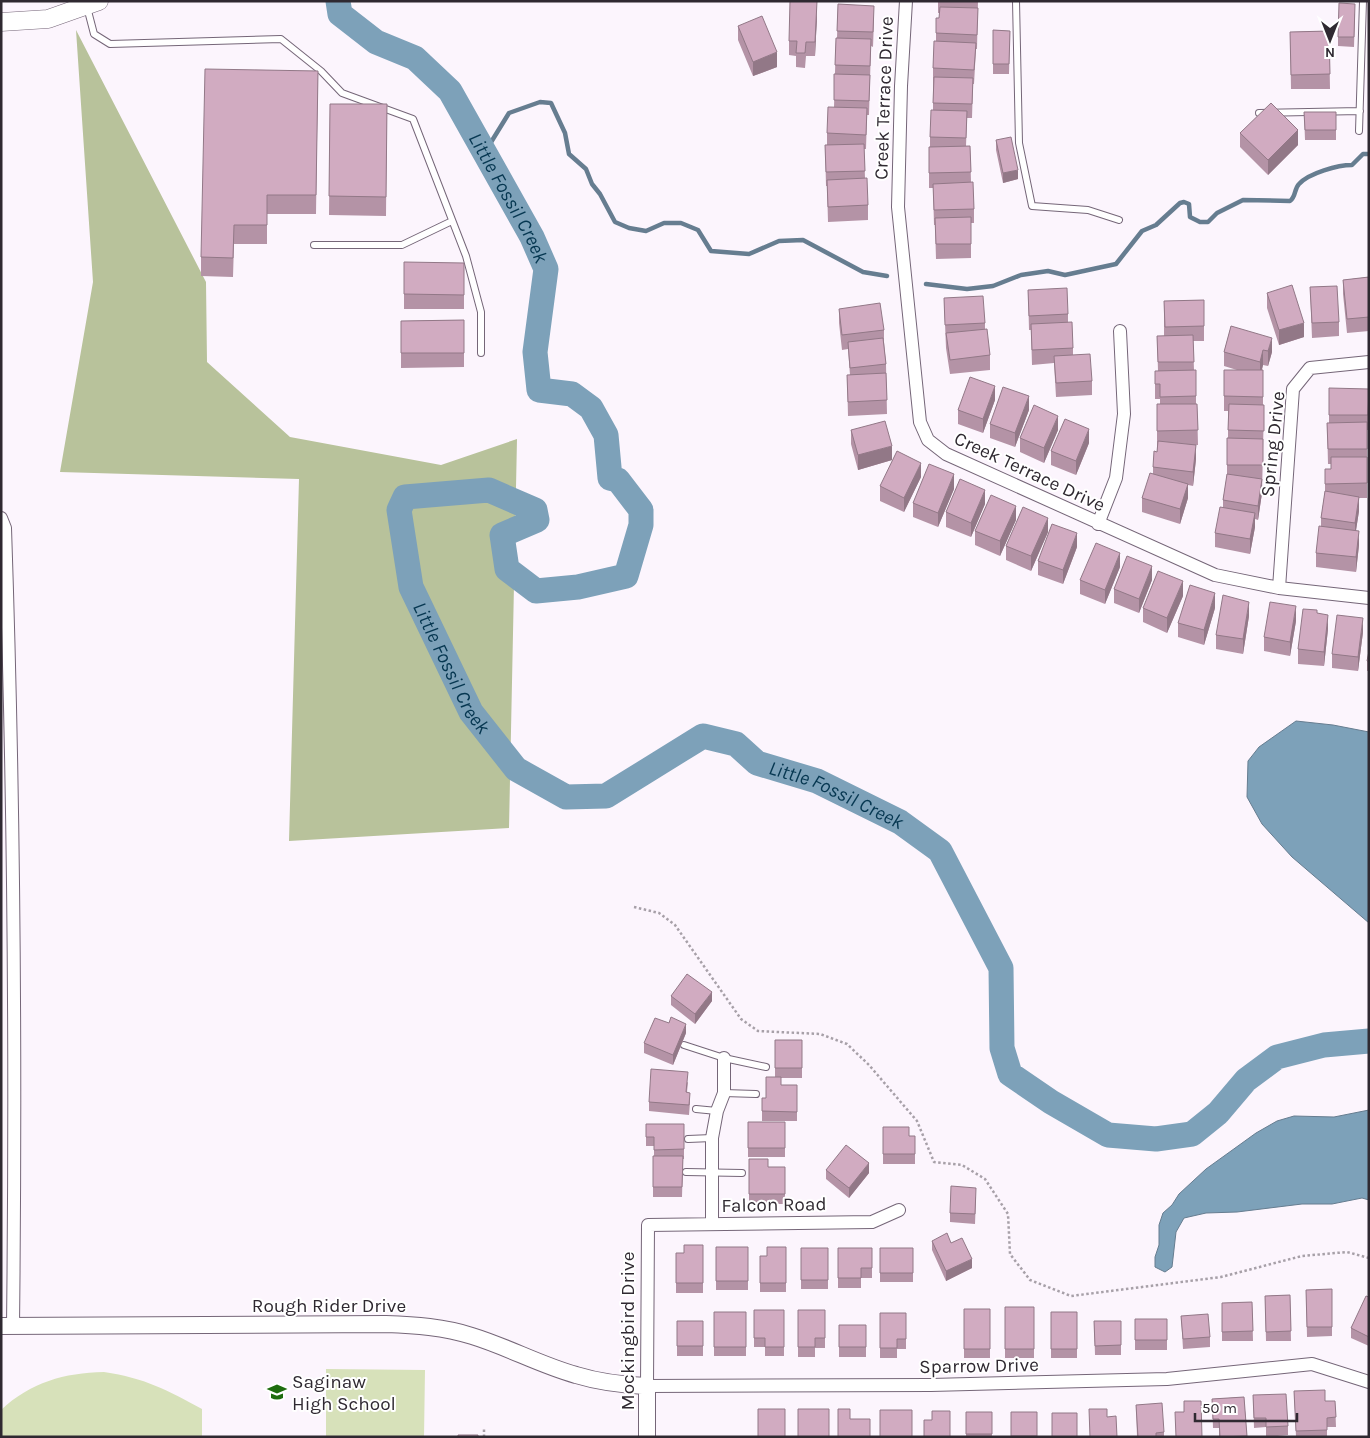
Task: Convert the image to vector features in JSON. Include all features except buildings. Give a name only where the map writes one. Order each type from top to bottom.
[{"type":"main road","points":[[1,22],[48,20],[93,4]]},
{"type":"street","name":"Creek Terrace Drive","points":[[906,1],[901,86],[898,207],[920,422],[928,440],[946,454],[1215,575],[1279,588],[1369,598]]},
{"type":"street","points":[[1098,524],[1116,478],[1124,414],[1120,331]]},
{"type":"street","name":"Spring Drive","points":[[1279,588],[1293,389],[1310,368],[1369,362]]},
{"type":"street","points":[[1,518],[5,528],[11,704],[14,1133],[7,1326]]},
{"type":"street","points":[[712,1224],[712,1138],[716,1110],[724,1093],[724,1058]]},
{"type":"street","name":"Falcon Road","points":[[648,1225],[872,1222],[899,1210]]},
{"type":"street","name":"Mockingbird Drive","points":[[647,1437],[648,1225]]},
{"type":"street","name":"Rough Rider Drive","points":[[7,1326],[386,1324],[431,1327],[458,1332],[489,1342],[575,1375],[613,1384],[647,1386]]},
{"type":"street","name":"Sparrow Drive","points":[[647,1386],[931,1386],[1167,1379],[1312,1364],[1369,1382]]},
{"type":"lane","points":[[1016,1],[1018,144],[1032,206],[1088,210],[1119,220]]},
{"type":"lane","points":[[1359,131],[1363,1]]},
{"type":"lane","points":[[93,4],[94,34],[110,44],[281,39],[321,72],[342,93],[413,119],[466,256],[481,312],[481,354]]},
{"type":"lane","points":[[1361,77],[1369,77]]},
{"type":"lane","points":[[1259,113],[1360,111]]},
{"type":"lane","points":[[314,245],[402,245],[452,221]]},
{"type":"lane","points":[[684,1045],[724,1058],[766,1067]]},
{"type":"lane","points":[[724,1093],[756,1094]]},
{"type":"lane","points":[[696,1109],[716,1110]]},
{"type":"lane","points":[[688,1139],[712,1138]]},
{"type":"lane","points":[[686,1172],[742,1173]]},
{"type":"path","points":[[634,907],[659,913],[675,925],[741,1020],[758,1031],[820,1034],[847,1044],[869,1065],[917,1121],[934,1162],[962,1165],[985,1179],[1008,1214],[1010,1254],[1030,1280],[1071,1296],[1221,1277],[1302,1256],[1347,1252],[1369,1258]]},
{"type":"path","points":[[484,1427],[484,1437]]},
{"type":"green space","points":[[76,30],[206,282],[207,362],[290,437],[441,465],[517,439],[509,828],[289,841],[299,479],[60,472],[93,282]]},
{"type":"green space","points":[[326,1369],[425,1370],[424,1437],[326,1437]]},
{"type":"green space","points":[[104,1372],[144,1381],[202,1409],[202,1437],[1,1437],[1,1410],[24,1392],[62,1377]]},
{"type":"water","points":[[1296,721],[1333,725],[1369,732],[1369,923],[1292,857],[1262,824],[1247,797],[1248,761],[1259,747]]},
{"type":"water","points":[[1369,1110],[1369,1200],[1362,1198],[1332,1204],[1302,1204],[1237,1212],[1206,1213],[1184,1218],[1176,1232],[1172,1267],[1165,1272],[1155,1267],[1155,1257],[1159,1245],[1159,1225],[1163,1213],[1172,1205],[1179,1194],[1206,1169],[1256,1133],[1277,1121],[1294,1116],[1334,1117]]},
{"type":"waterway","name":"Little Fossil Creek","points":[[338,1],[340,14],[376,42],[415,58],[450,91],[532,237],[546,269],[535,352],[539,390],[572,394],[591,408],[606,435],[610,478],[618,480],[641,510],[641,525],[626,576],[578,587],[536,591],[507,569],[502,535],[537,520],[535,510],[489,490],[405,497],[399,510],[411,587],[471,712],[516,769],[566,797],[606,796],[703,736],[736,744],[757,763],[817,781],[900,822],[940,851],[1001,968],[1002,1048],[1010,1074],[1051,1102],[1108,1135],[1156,1139],[1192,1134],[1218,1113],[1246,1080],[1277,1057],[1324,1045],[1369,1041]]},
{"type":"waterway","points":[[485,152],[509,113],[540,102],[551,103],[565,133],[569,154],[586,169],[592,184],[600,194],[615,222],[629,228],[646,231],[664,223],[681,223],[698,230],[711,251],[749,254],[779,241],[803,240],[863,272],[887,276]]},
{"type":"waterway","points":[[926,284],[967,289],[993,286],[1021,275],[1048,271],[1065,275],[1116,264],[1142,231],[1156,225],[1180,203],[1189,204],[1190,217],[1200,222],[1208,222],[1217,213],[1243,200],[1290,201],[1299,184],[1310,176],[1339,166],[1352,165],[1363,154],[1369,154]]},
{"type":"place","name":"Saginaw High School","points":[[277,1392]]}]
